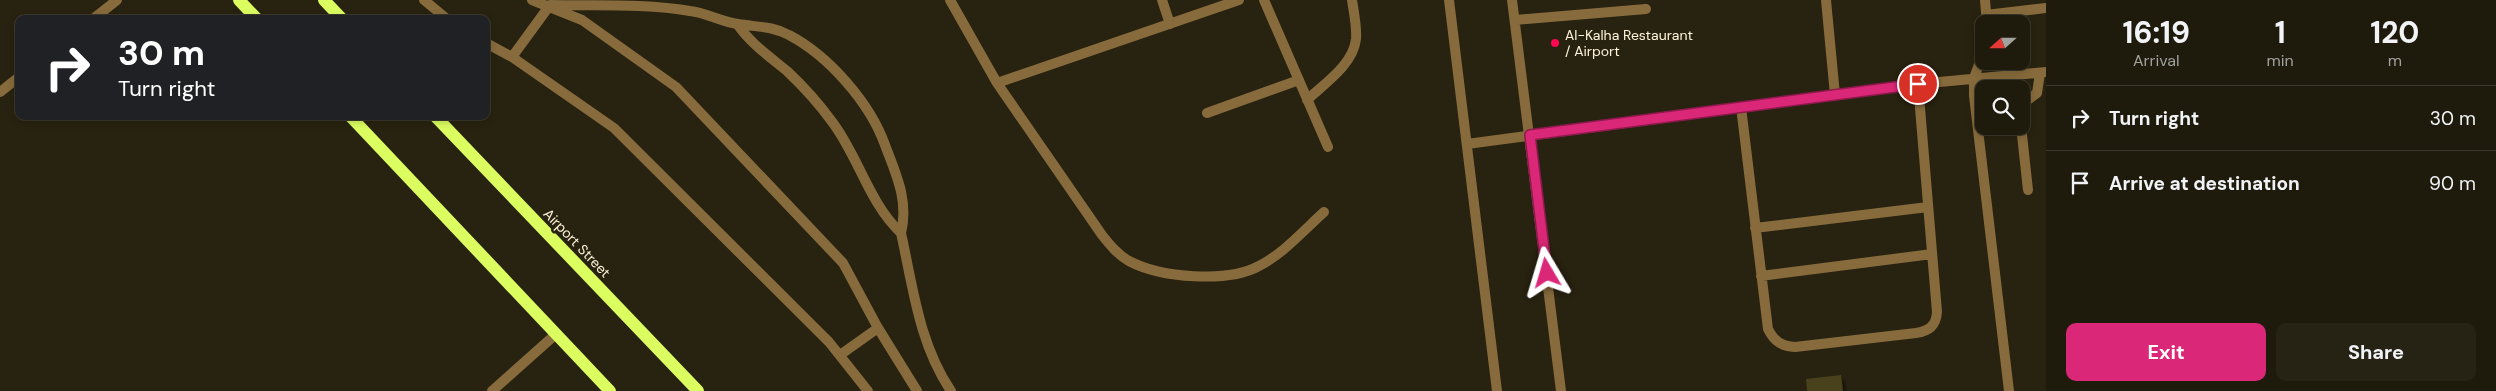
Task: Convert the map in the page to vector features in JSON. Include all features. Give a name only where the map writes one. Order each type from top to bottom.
[{"type":"main road","points":[[239,0],[253,15]]},
{"type":"main road","points":[[324,0],[338,15]]},
{"type":"main road","points":[[354,120],[610,391]]},
{"type":"main road","name":"Airport Street","points":[[439,120],[698,391]]},
{"type":"street","points":[[98,15],[117,0]]},
{"type":"street","points":[[424,0],[442,15]]},
{"type":"street","points":[[532,0],[552,3],[669,8],[700,13],[737,24],[763,26],[788,34],[809,48],[850,86],[867,108],[881,133],[900,185],[905,218],[901,233],[923,333],[938,368],[951,391]]},
{"type":"street","points":[[950,0],[997,83],[1102,235],[1114,250],[1129,261],[1146,269],[1214,278],[1247,272],[1275,255],[1324,212]]},
{"type":"street","points":[[1162,0],[1170,24]]},
{"type":"street","points":[[997,83],[1239,0]]},
{"type":"street","points":[[1264,0],[1328,147]]},
{"type":"street","points":[[1307,100],[1351,56],[1356,39],[1352,0]]},
{"type":"street","points":[[1449,0],[1497,391]]},
{"type":"street","points":[[1512,0],[1561,391]]},
{"type":"street","points":[[1826,0],[1835,95]]},
{"type":"street","points":[[1985,0],[1986,15]]},
{"type":"street","points":[[512,57],[552,3]]},
{"type":"street","points":[[552,3],[582,20],[676,87],[830,248],[854,281],[878,328],[917,391]]},
{"type":"street","points":[[2008,15],[2046,8]]},
{"type":"street","points":[[1515,20],[1646,9]]},
{"type":"street","points":[[737,24],[752,43],[788,72],[832,122],[851,150],[880,209],[901,233]]},
{"type":"street","points":[[490,45],[512,57],[614,128],[840,355],[868,391]]},
{"type":"street","points":[[1977,70],[1974,78],[1976,119],[2009,391]]},
{"type":"street","points":[[1466,144],[1918,84],[2043,72],[2037,93],[2030,98]]},
{"type":"street","points":[[0,92],[15,80]]},
{"type":"street","points":[[1207,112],[1299,80]]},
{"type":"street","points":[[1740,108],[1768,329],[1778,343],[1787,346],[1916,333],[1932,328],[1936,320],[1918,84]]},
{"type":"street","points":[[2022,135],[2028,190]]},
{"type":"street","points":[[1755,228],[1928,207]]},
{"type":"street","points":[[1761,276],[1932,254]]},
{"type":"street","points":[[840,355],[878,328]]},
{"type":"street","points":[[492,391],[556,334]]},
{"type":"building","points":[[1841,375],[1843,391],[1807,391],[1806,379]]},
{"type":"place","name":"Al-Kalha Restaurant / Airport","points":[[1555,43]]},
{"type":"route","points":[[1547,273],[1530,135],[1918,84]]}]
